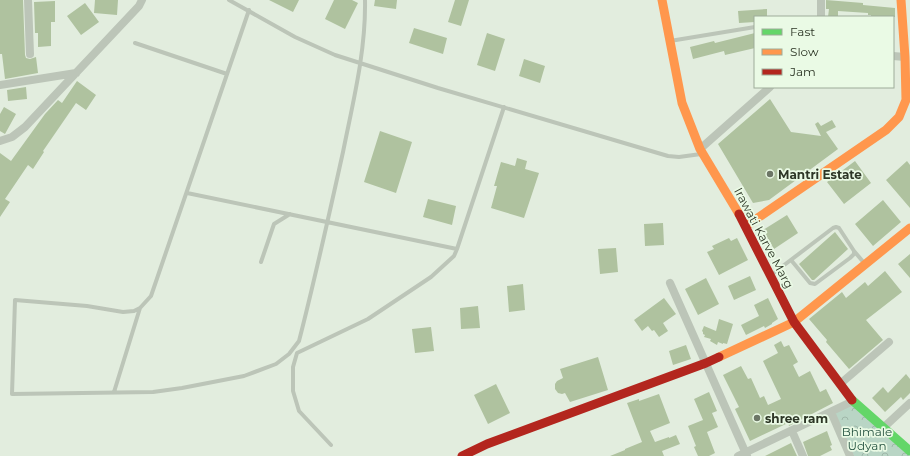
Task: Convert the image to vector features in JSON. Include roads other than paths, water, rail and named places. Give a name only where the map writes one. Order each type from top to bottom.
[{"type":"street","points":[[28,0],[30,54]]},
{"type":"street","points":[[0,141],[12,137],[25,127],[139,6],[142,0]]},
{"type":"street","name":"Irawati Karve Marg","points":[[662,0],[682,103],[701,151],[746,226],[794,322],[853,401],[910,451]]},
{"type":"street","points":[[821,0],[821,16]]},
{"type":"street","points":[[746,226],[886,130],[899,117],[906,100],[904,2]]},
{"type":"street","points":[[894,56],[905,57]]},
{"type":"street","points":[[0,85],[76,73]]},
{"type":"street","points":[[701,151],[769,88]]},
{"type":"street","points":[[462,456],[487,444],[706,363],[794,322],[910,228]]},
{"type":"street","points":[[670,283],[706,363],[743,455],[853,401]]},
{"type":"street","points":[[840,384],[889,342]]},
{"type":"street","points":[[882,428],[910,403]]},
{"type":"street","points":[[831,412],[850,456]]},
{"type":"street","points":[[792,431],[803,456]]},
{"type":"lane","points":[[229,0],[295,37],[335,54],[438,88],[668,156],[679,157],[701,151]]},
{"type":"lane","points":[[249,10],[151,296],[140,308],[134,311],[123,312],[87,306],[15,300],[12,394],[153,392],[182,388],[244,376],[276,364],[289,354],[299,341],[348,128],[365,36],[365,0]]},
{"type":"lane","points":[[670,41],[754,27]]},
{"type":"lane","points":[[136,43],[227,74]]},
{"type":"lane","points":[[331,445],[299,411],[294,391],[293,367],[297,353],[368,319],[430,277],[454,256],[504,107]]},
{"type":"lane","points":[[187,193],[457,249]]},
{"type":"lane","points":[[261,262],[274,224],[290,214]]},
{"type":"lane","points":[[771,276],[836,227],[839,228],[854,250],[866,264]]},
{"type":"lane","points":[[791,260],[810,283],[815,284],[850,258],[854,254],[854,250]]},
{"type":"lane","points":[[114,392],[140,308]]},
{"type":"place","name":"Mantri Estate","points":[[770,174]]},
{"type":"place","name":"shree ram","points":[[757,418]]},
{"type":"park label","name":"Bhimale Udyan","points":[[867,438]]}]
